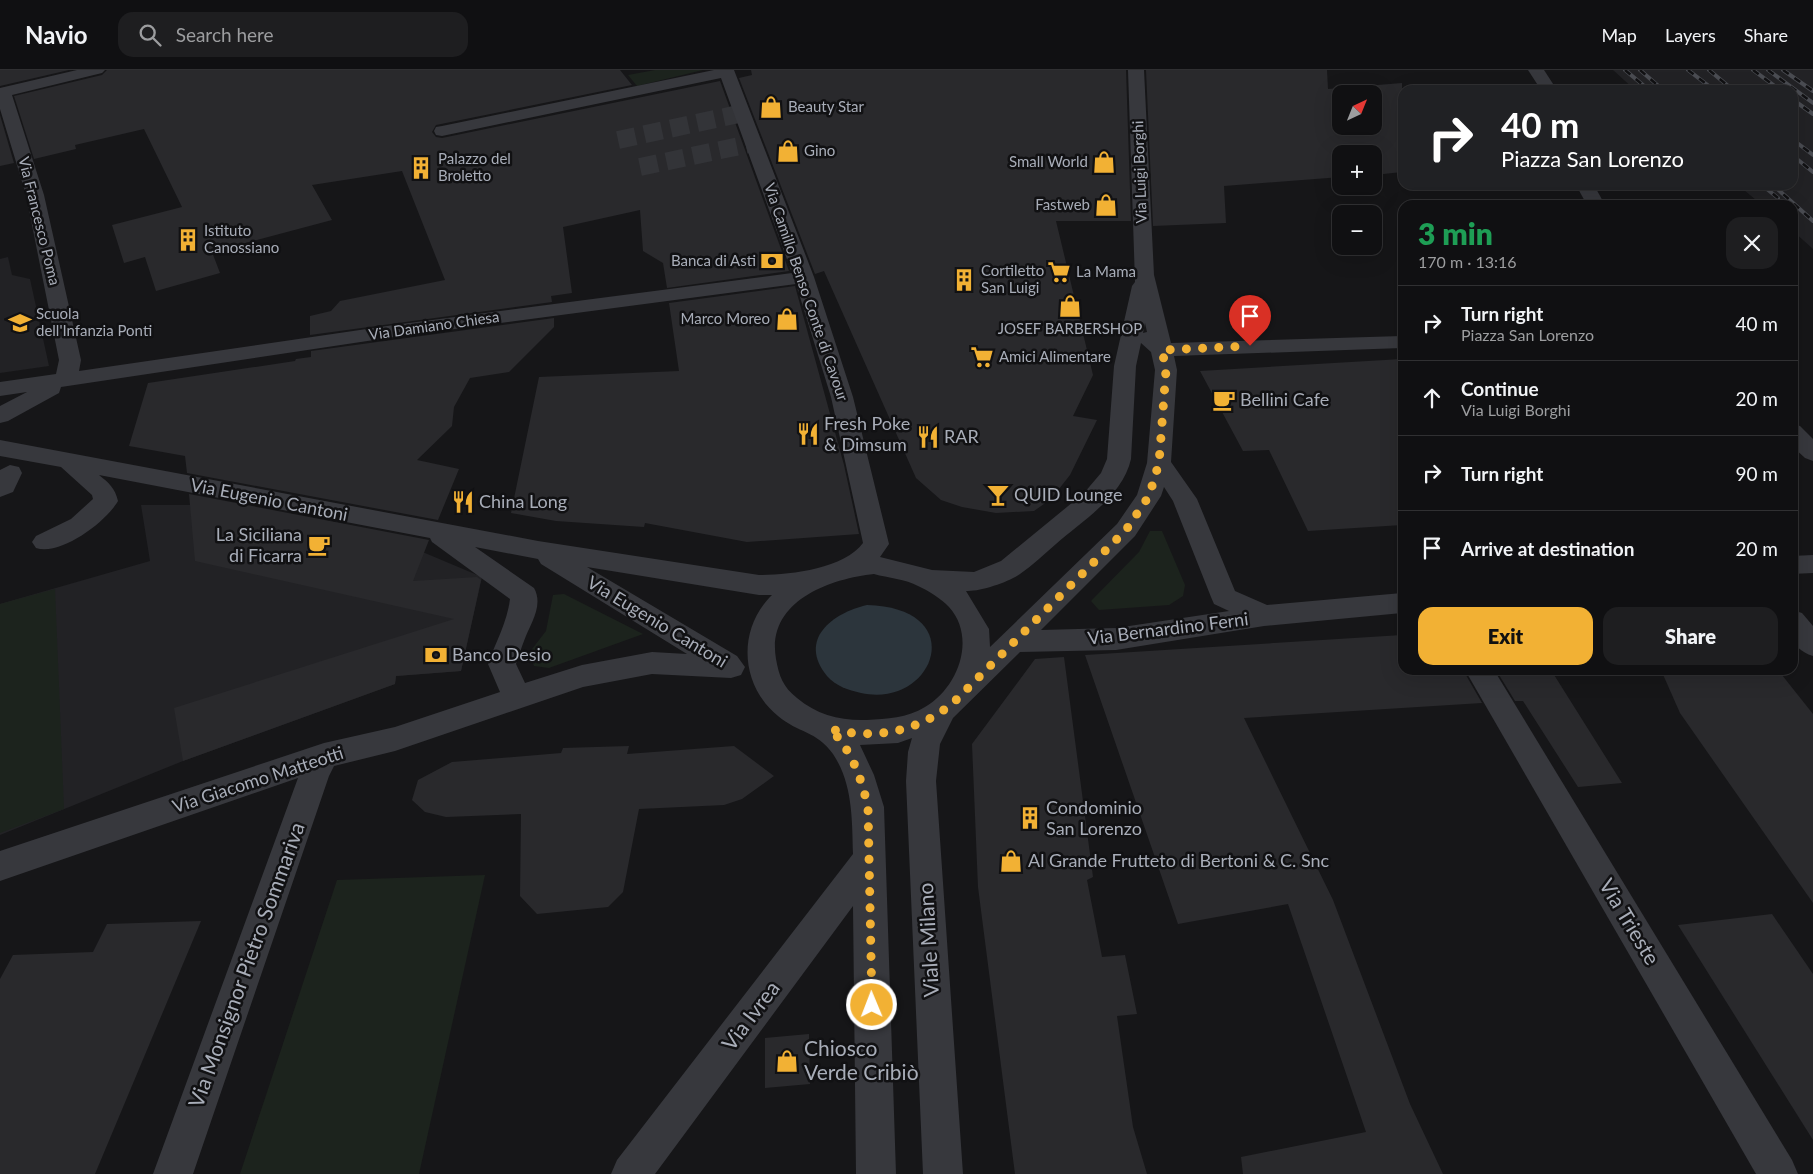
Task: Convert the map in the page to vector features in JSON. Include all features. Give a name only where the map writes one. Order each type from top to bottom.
[{"type":"street","points":[[1,93],[97,70]]},
{"type":"street","name":"Via Luigi Borghi","points":[[953,700],[1126,530],[1149,496],[1159,463],[1166,370],[1144,274],[1136,70]]},
{"type":"street","points":[[1536,70],[1546,85]]},
{"type":"street","points":[[442,131],[726,71]]},
{"type":"street","name":"Via Camillo Benso Conte di Cavour","points":[[726,71],[804,277],[844,402],[876,544],[868,555],[851,567]]},
{"type":"street","name":"Via Francesco Poma","points":[[1,93],[35,195],[70,360],[66,380]]},
{"type":"street","name":"Via Luigi Borghi","points":[[931,579],[970,582],[998,574],[1010,568],[1069,520],[1102,489],[1117,468],[1125,366],[1144,274]]},
{"type":"street","name":"Via Damiano Chiesa","points":[[0,389],[394,331],[804,277]]},
{"type":"street","points":[[1134,328],[1162,350],[1398,342]]},
{"type":"street","points":[[0,416],[66,380]]},
{"type":"street","points":[[1798,437],[1813,453]]},
{"type":"street","name":"Via Eugenio Cantoni","points":[[0,448],[538,550],[759,585],[780,585],[809,580]]},
{"type":"street","points":[[68,462],[104,492]]},
{"type":"street","name":"Via Bernardino Ferni","points":[[1159,463],[1184,499],[1224,597],[1264,616]]},
{"type":"street","points":[[434,531],[524,595],[521,618],[510,640],[502,664],[517,697]]},
{"type":"street","name":"Via Eugenio Cantoni","points":[[538,550],[775,695]]},
{"type":"street","points":[[1798,565],[1813,564]]},
{"type":"street","points":[[874,565],[896,568],[931,579],[949,590],[959,600],[968,612],[976,630],[978,656],[975,670],[953,700],[920,724],[885,733],[857,734],[830,729],[798,715],[785,706],[775,695],[765,677],[760,653],[764,628],[781,600],[809,580],[829,572],[851,567],[874,565]]},
{"type":"street","name":"Via Bernardino Ferni","points":[[1012,642],[1116,639],[1264,616],[1398,603]]},
{"type":"street","points":[[1798,627],[1813,646]]},
{"type":"street","name":"Via Giacomo Matteotti","points":[[0,866],[324,756],[395,739],[582,676],[652,663],[731,667]]},
{"type":"street","name":"Via Trieste","points":[[1482,675],[1778,1174]]},
{"type":"street","name":"Viale Milano","points":[[943,1174],[921,754],[930,731],[953,700]]},
{"type":"street","points":[[830,729],[843,742],[863,786],[868,807],[876,1174]]},
{"type":"street","name":"Via Monsignor Pietro Sommariva","points":[[173,1174],[314,775],[324,756]]},
{"type":"street","name":"Via Ivrea","points":[[632,1174],[870,857]]},
{"type":"shaded area","points":[[655,70],[703,70],[637,86],[628,75]]},
{"type":"shaded area","points":[[1613,70],[1813,70],[1813,249],[1798,236],[1798,200],[1756,200],[1744,190],[1798,190],[1798,85],[1630,85]]},
{"type":"shaded area","name":"Scuola dell'Infanzia Ponti","points":[[8,257],[12,275],[30,279],[49,366],[0,373],[0,259]]},
{"type":"shaded area","points":[[141,505],[190,505],[425,553],[482,577],[461,671],[396,676],[395,684],[183,761],[0,835],[0,604],[150,561]]},
{"type":"shaded area","points":[[1150,531],[1162,531],[1185,585],[1183,596],[1169,605],[1099,610],[1091,601],[1139,552]]},
{"type":"shaded area","points":[[55,589],[64,809],[0,833],[0,604]]},
{"type":"shaded area","points":[[564,594],[643,634],[549,668],[534,666],[529,653],[546,631],[553,595]]},
{"type":"shaded area","points":[[867,605],[900,610],[921,622],[930,638],[931,656],[923,673],[908,686],[887,694],[861,693],[838,685],[827,676],[819,663],[816,650],[818,639],[831,621],[842,614]]},
{"type":"shaded area","points":[[485,875],[419,1174],[240,1174],[337,880]]},
{"type":"building","points":[[0,70],[69,70],[0,86]]},
{"type":"building","points":[[107,70],[620,70],[632,85],[436,125],[432,132],[436,137],[442,138],[720,81],[789,271],[667,288],[663,263],[643,251],[640,210],[563,227],[572,293],[551,296],[552,302],[310,335],[310,316],[331,311],[340,301],[445,280],[402,171],[312,185],[332,220],[212,252],[220,273],[156,291],[145,257],[124,263],[112,225],[182,207],[144,129],[75,145],[76,149],[34,159],[14,96],[102,75]]},
{"type":"building","points":[[751,70],[1126,70],[1131,221],[1056,221],[1093,375],[1073,416],[1097,420],[1070,475],[1051,499],[1034,511],[996,513],[962,507],[941,500],[916,478],[824,271],[815,274],[739,78],[752,75]]},
{"type":"building","points":[[1146,70],[1327,70],[1328,89],[1332,89],[1332,135],[1382,135],[1382,85],[1377,85],[1402,83],[1402,85],[1398,85],[1398,172],[1382,174],[1382,145],[1332,145],[1332,178],[1224,186],[1226,223],[1153,226]]},
{"type":"building","points":[[0,115],[14,163],[0,166]]},
{"type":"building","points":[[795,286],[844,465],[859,534],[747,542],[645,523],[644,527],[556,521],[511,513],[539,377],[679,371],[669,303]]},
{"type":"building","points":[[554,318],[554,327],[509,372],[470,378],[454,407],[452,426],[417,460],[459,469],[438,520],[187,473],[185,456],[129,446],[148,383],[295,361],[296,359],[311,357],[311,351]]},
{"type":"building","points":[[1398,359],[1398,525],[1308,531],[1269,450],[1243,451],[1200,371]]},
{"type":"building","points":[[189,494],[429,540],[413,581],[477,577],[481,580],[461,671],[396,676],[395,684],[183,761],[174,708],[454,619],[195,561]]},
{"type":"building","points":[[1398,635],[1398,675],[1466,675],[1482,703],[1244,718],[1333,900],[1410,1104],[1443,1174],[1243,1174],[1241,1157],[1366,1132],[1288,904],[1178,924],[1085,655]]},
{"type":"building","points":[[1064,657],[1093,877],[1087,880],[1102,957],[1125,955],[1137,1014],[1117,1016],[1133,1127],[1147,1174],[1015,1174],[978,887],[972,744],[1035,659]]},
{"type":"building","points":[[1499,675],[1554,675],[1622,783],[1578,787],[1523,701],[1515,701]]},
{"type":"building","points":[[1663,675],[1782,675],[1813,714],[1813,903],[1680,713]]},
{"type":"building","points":[[629,746],[627,754],[734,746],[774,776],[742,799],[724,805],[639,809],[623,892],[608,907],[537,914],[520,896],[521,814],[446,817],[425,812],[412,800],[418,780],[452,762],[561,753],[563,748]]},
{"type":"building","points":[[1772,914],[1813,974],[1813,1140],[1678,925]]},
{"type":"building","points":[[201,921],[95,1174],[0,1174],[0,979],[13,955],[93,952],[107,924]]},
{"type":"building","name":"Chiosco Verde Cribiò","points":[[809,1034],[810,1084],[765,1088],[765,1038]]},
{"type":"tunnel","points":[[618,140],[743,113]]},
{"type":"tunnel","points":[[640,167],[754,143]]},
{"type":"railway","points":[[1625,70],[1643,85]]},
{"type":"railway","points":[[1640,70],[1657,85]]},
{"type":"railway","points":[[1688,70],[1708,85]]},
{"type":"railway","points":[[1709,70],[1727,85]]},
{"type":"railway","points":[[1753,70],[1773,85]]},
{"type":"railway","points":[[1768,70],[1788,85]]},
{"type":"railway","points":[[1783,70],[1813,91]]},
{"type":"railway","points":[[1798,92],[1813,103]]},
{"type":"railway","points":[[1798,103],[1813,114]]},
{"type":"railway","points":[[1798,144],[1813,155]]},
{"type":"railway","points":[[1798,160],[1813,172]]},
{"type":"railway","points":[[1768,190],[1778,198]]},
{"type":"railway","points":[[1779,190],[1790,200]]},
{"type":"railway","points":[[1798,208],[1813,221]]},
{"type":"place","name":"Beauty Star","points":[[771,107]]},
{"type":"place","name":"Gino","points":[[788,151]]},
{"type":"place","name":"Small World","points":[[1104,162]]},
{"type":"place","name":"Palazzo del Broletto","points":[[421,168]]},
{"type":"place","name":"Fastweb","points":[[1106,205]]},
{"type":"place","name":"Istituto Canossiano","points":[[188,240]]},
{"type":"place","name":"Banca di Asti","points":[[772,261]]},
{"type":"place","name":"La Mama","points":[[1059,272]]},
{"type":"place","name":"Cortiletto San Luigi","points":[[964,280]]},
{"type":"place","name":"JOSEF BARBERSHOP","points":[[1070,306]]},
{"type":"place","name":"Marco Moreo","points":[[787,319]]},
{"type":"place","name":"Scuola dell'Infanzia Ponti","points":[[20,323]]},
{"type":"place","name":"Amici Alimentare","points":[[982,357]]},
{"type":"place","name":"Bellini Cafe","points":[[1224,400]]},
{"type":"place","name":"Fresh Poke & Dimsum","points":[[808,434]]},
{"type":"place","name":"RAR","points":[[928,437]]},
{"type":"place","name":"QUID Lounge","points":[[998,495]]},
{"type":"place","name":"China Long","points":[[463,502]]},
{"type":"place","name":"La Siciliana di Ficarra","points":[[319,545]]},
{"type":"place","name":"Banco Desio","points":[[436,655]]},
{"type":"place","name":"Condominio San Lorenzo","points":[[1030,818]]},
{"type":"place","name":"Al Grande Frutteto di Bertoni & C. Snc","points":[[1011,861]]},
{"type":"place","name":"Chiosco Verde Cribiò","points":[[787,1061]]},
{"type":"route","points":[[872,1005],[870,823],[868,807],[863,786],[850,754],[843,742],[830,729],[866,734],[894,732],[928,720],[955,701],[1126,530],[1149,496],[1159,463],[1166,370],[1162,350],[1250,346]]}]
